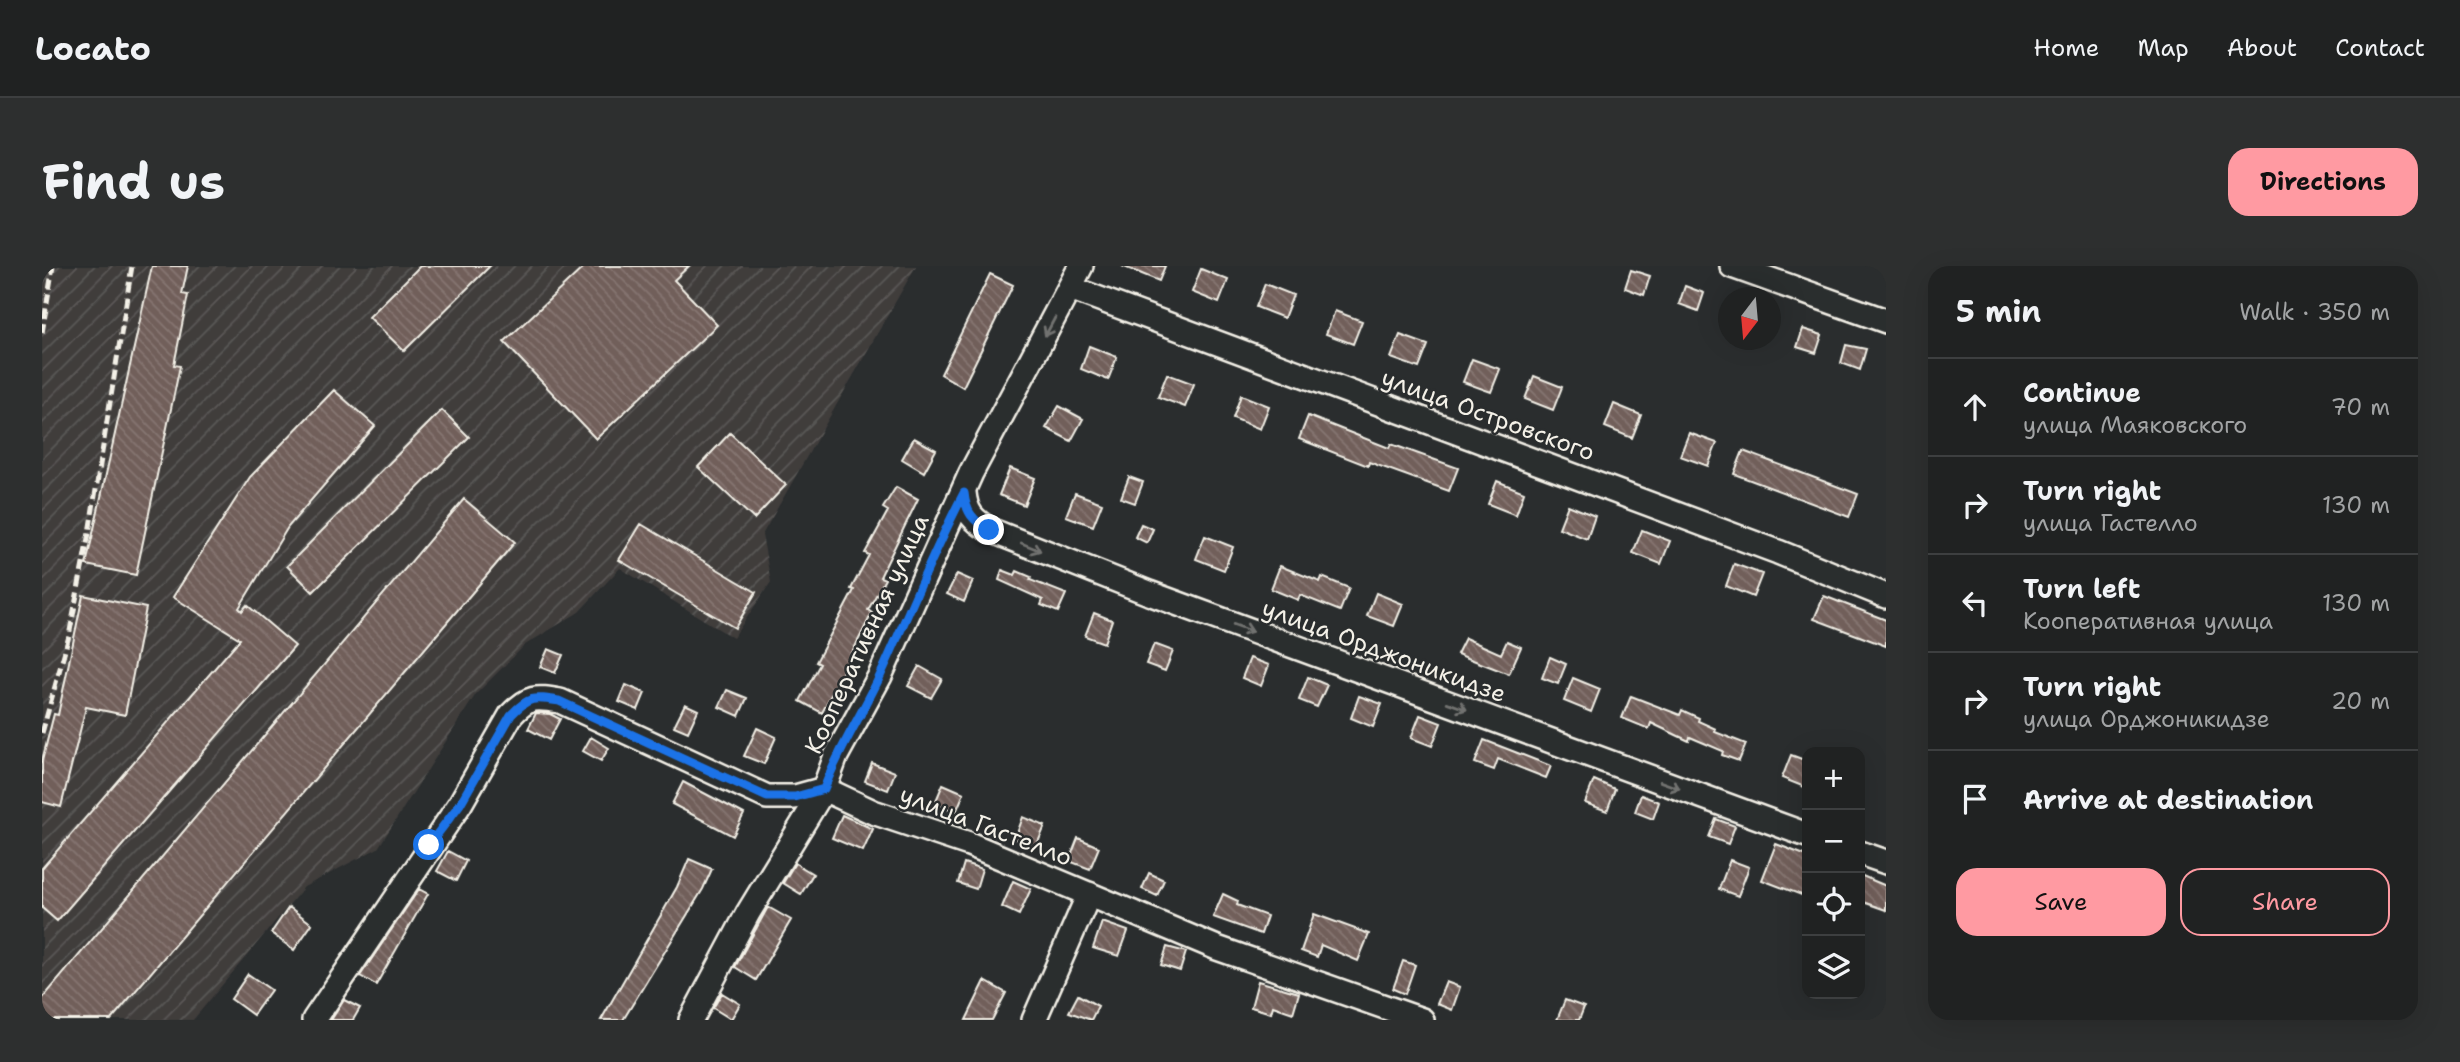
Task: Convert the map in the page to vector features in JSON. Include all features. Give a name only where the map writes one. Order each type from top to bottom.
[{"type":"street","name":"Кооперативная улица","points":[[691,1020],[748,913],[824,789],[836,756],[880,676],[971,473],[1081,266]]},
{"type":"street","points":[[1732,266],[1886,321]]},
{"type":"street","name":"улица Островского","points":[[1070,288],[1778,552],[1886,596]]},
{"type":"street","name":"улица Орджоникидзе","points":[[964,493],[966,510],[976,522],[989,530],[1149,593],[1802,833]]},
{"type":"street","points":[[314,1020],[460,804],[511,715],[535,697],[559,701],[767,797],[795,797],[824,789]]},
{"type":"street","name":"улица Гастелло","points":[[824,789],[873,812],[969,844],[1217,948],[1422,1020]]},
{"type":"street","points":[[1865,855],[1886,862]]},
{"type":"street","points":[[1034,1020],[1089,894]]},
{"type":"shaded area","points":[[42,266],[916,266],[762,535],[771,582],[733,638],[620,568],[579,612],[525,645],[476,694],[378,848],[304,887],[193,1020],[42,1020]]},
{"type":"building","points":[[152,266],[188,266],[182,294],[188,295],[174,365],[180,366],[136,575],[86,565]]},
{"type":"building","points":[[420,266],[490,266],[404,351],[369,317]]},
{"type":"building","points":[[585,266],[689,266],[674,280],[717,325],[596,439],[504,342]]},
{"type":"building","points":[[1122,266],[1165,266],[1159,281]]},
{"type":"building","points":[[1201,269],[1228,280],[1219,303],[1192,292]]},
{"type":"building","points":[[1631,270],[1650,276],[1644,295],[1625,288]]},
{"type":"building","points":[[990,274],[1013,285],[963,387],[941,374]]},
{"type":"building","points":[[1265,284],[1293,295],[1284,318],[1256,307]]},
{"type":"building","points":[[1685,286],[1704,293],[1698,311],[1679,304]]},
{"type":"building","points":[[1335,311],[1362,321],[1353,344],[1326,334]]},
{"type":"building","points":[[1803,329],[1822,335],[1816,353],[1797,347]]},
{"type":"building","points":[[1400,335],[1428,345],[1419,368],[1391,358]]},
{"type":"building","points":[[1846,345],[1866,349],[1860,370],[1841,363]]},
{"type":"building","points":[[1089,346],[1117,357],[1108,380],[1081,369]]},
{"type":"building","points":[[1472,359],[1500,369],[1491,392],[1463,382]]},
{"type":"building","points":[[1167,374],[1194,384],[1185,407],[1158,397]]},
{"type":"building","points":[[1534,376],[1562,387],[1553,410],[1525,399]]},
{"type":"building","points":[[334,390],[375,426],[288,527],[239,608],[242,611],[247,605],[295,646],[57,921],[42,908],[42,868],[240,639],[173,597],[250,477]]},
{"type":"building","points":[[1241,395],[1269,406],[1260,429],[1233,418]]},
{"type":"building","points":[[1614,404],[1641,415],[1632,438],[1605,427]]},
{"type":"building","points":[[1059,406],[1083,419],[1071,441],[1046,428]]},
{"type":"building","points":[[442,410],[469,437],[313,592],[287,566]]},
{"type":"building","points":[[1308,416],[1389,448],[1391,444],[1458,468],[1449,491],[1369,462],[1368,466],[1299,439]]},
{"type":"building","points":[[730,433],[786,485],[754,519],[698,467]]},
{"type":"building","points":[[1689,433],[1717,443],[1708,466],[1680,456]]},
{"type":"building","points":[[914,438],[936,450],[924,472],[902,459]]},
{"type":"building","points":[[1743,451],[1858,494],[1849,517],[1734,474]]},
{"type":"building","points":[[1010,468],[1035,478],[1024,505],[999,495]]},
{"type":"building","points":[[1129,477],[1143,482],[1135,503],[1121,498]]},
{"type":"building","points":[[1497,481],[1524,492],[1516,515],[1488,504]]},
{"type":"building","points":[[896,487],[918,499],[880,577],[885,579],[868,610],[872,613],[822,713],[800,701],[820,664],[816,662],[854,590],[851,589],[869,555],[865,553],[888,511],[883,508]]},
{"type":"building","points":[[1075,493],[1102,503],[1093,526],[1066,516]]},
{"type":"building","points":[[464,499],[515,542],[111,1020],[42,1020],[42,999]]},
{"type":"building","points":[[1568,505],[1595,516],[1587,539],[1559,528]]},
{"type":"building","points":[[641,524],[756,592],[735,628],[619,560]]},
{"type":"building","points":[[1141,524],[1153,529],[1147,543],[1135,537]]},
{"type":"building","points":[[1642,530],[1670,541],[1661,564],[1633,553]]},
{"type":"building","points":[[1205,536],[1233,547],[1224,570],[1196,559]]},
{"type":"building","points":[[1734,564],[1762,574],[1753,597],[1726,586]]},
{"type":"building","points":[[1280,566],[1320,582],[1322,577],[1349,588],[1340,611],[1300,595],[1298,600],[1271,589]]},
{"type":"building","points":[[1002,570],[1015,575],[1017,571],[1031,577],[1030,580],[1066,594],[1058,612],[1041,605],[1043,600],[999,580]]},
{"type":"building","points":[[957,574],[973,581],[964,602],[947,594]]},
{"type":"building","points":[[1376,593],[1403,604],[1394,626],[1367,616]]},
{"type":"building","points":[[83,595],[146,608],[125,715],[86,707],[61,807],[42,802],[42,761],[54,714],[58,715]]},
{"type":"building","points":[[1824,596],[1886,620],[1886,646],[1814,619]]},
{"type":"building","points":[[1094,613],[1112,620],[1104,643],[1085,636]]},
{"type":"building","points":[[1465,638],[1501,654],[1507,641],[1521,647],[1509,674],[1457,654]]},
{"type":"building","points":[[1154,644],[1173,651],[1165,671],[1146,664]]},
{"type":"building","points":[[548,649],[563,655],[555,673],[540,667]]},
{"type":"building","points":[[1550,657],[1566,664],[1558,684],[1542,678]]},
{"type":"building","points":[[1250,658],[1269,665],[1261,686],[1242,678]]},
{"type":"building","points":[[919,666],[942,679],[931,698],[908,686]]},
{"type":"building","points":[[1308,677],[1327,685],[1317,707],[1299,700]]},
{"type":"building","points":[[1573,678],[1600,689],[1591,712],[1564,701]]},
{"type":"building","points":[[626,685],[645,693],[638,710],[619,702]]},
{"type":"building","points":[[727,690],[747,698],[739,716],[719,707]]},
{"type":"building","points":[[1359,696],[1382,704],[1373,727],[1351,718]]},
{"type":"building","points":[[1631,696],[1680,715],[1682,710],[1716,729],[1715,732],[1746,744],[1739,761],[1690,737],[1689,741],[1651,723],[1649,729],[1622,718]]},
{"type":"building","points":[[685,704],[698,710],[688,732],[674,726]]},
{"type":"building","points":[[536,713],[550,714],[560,719],[549,740],[528,729]]},
{"type":"building","points":[[1420,715],[1441,723],[1432,746],[1411,738]]},
{"type":"building","points":[[757,728],[776,737],[764,764],[744,756]]},
{"type":"building","points":[[591,737],[609,748],[601,761],[583,751]]},
{"type":"building","points":[[1484,740],[1551,766],[1546,778],[1498,759],[1494,770],[1475,763]]},
{"type":"building","points":[[1791,755],[1802,759],[1802,786],[1782,778]]},
{"type":"building","points":[[872,763],[895,772],[888,790],[865,781]]},
{"type":"building","points":[[1594,780],[1615,789],[1607,811],[1585,803]]},
{"type":"building","points":[[683,782],[744,814],[733,836],[672,804]]},
{"type":"building","points":[[943,784],[964,793],[956,812],[935,803]]},
{"type":"building","points":[[1641,795],[1659,802],[1653,819],[1635,812]]},
{"type":"building","points":[[842,815],[873,829],[863,851],[832,838]]},
{"type":"building","points":[[1023,817],[1045,826],[1036,847],[1015,839]]},
{"type":"building","points":[[1716,819],[1735,826],[1728,844],[1709,837]]},
{"type":"building","points":[[1078,838],[1099,847],[1090,869],[1069,861]]},
{"type":"building","points":[[1776,844],[1802,854],[1802,895],[1762,880]]},
{"type":"building","points":[[448,851],[466,861],[456,881],[437,871]]},
{"type":"building","points":[[689,859],[712,869],[703,889],[623,1020],[601,1020],[677,887]]},
{"type":"building","points":[[1730,860],[1749,867],[1738,896],[1719,889]]},
{"type":"building","points":[[795,863],[813,874],[801,894],[783,883]]},
{"type":"building","points":[[964,863],[982,869],[976,889],[958,883]]},
{"type":"building","points":[[1149,873],[1164,880],[1157,896],[1142,889]]},
{"type":"building","points":[[1865,877],[1886,886],[1886,910],[1865,903]]},
{"type":"building","points":[[1013,881],[1031,889],[1019,915],[1002,907]]},
{"type":"building","points":[[419,889],[428,894],[376,985],[360,976]]},
{"type":"building","points":[[1223,894],[1238,901],[1237,905],[1267,916],[1261,934],[1213,917]]},
{"type":"building","points":[[289,907],[312,924],[294,950],[271,933]]},
{"type":"building","points":[[768,907],[791,920],[756,980],[735,967]]},
{"type":"building","points":[[1314,914],[1369,934],[1358,961],[1321,945],[1317,957],[1301,951]]},
{"type":"building","points":[[1102,922],[1128,931],[1119,956],[1093,948]]},
{"type":"building","points":[[1167,947],[1186,952],[1180,971],[1161,965]]},
{"type":"building","points":[[1403,961],[1415,965],[1405,994],[1393,989]]},
{"type":"building","points":[[248,974],[271,990],[253,1015],[231,999]]},
{"type":"building","points":[[985,981],[1006,993],[992,1020],[966,1020]]},
{"type":"building","points":[[1258,981],[1299,993],[1293,1013],[1273,1006],[1271,1013],[1251,1007]]},
{"type":"building","points":[[1446,982],[1460,987],[1452,1010],[1437,1004]]},
{"type":"building","points":[[722,993],[740,1004],[731,1019],[713,1008]]},
{"type":"building","points":[[1078,995],[1098,1006],[1091,1020],[1069,1012]]},
{"type":"building","points":[[344,1000],[360,1008],[353,1020],[331,1020]]},
{"type":"building","points":[[1565,1000],[1584,1007],[1579,1020],[1557,1020]]},
{"type":"railway","points":[[42,333],[53,266]]},
{"type":"railway","points":[[42,733],[69,636],[89,533],[132,266]]},
{"type":"route","points":[[429,845],[460,804],[511,715],[535,697],[559,701],[767,797],[795,797],[824,789],[836,756],[880,676],[936,548],[964,493],[966,510],[976,522],[989,530]]}]
